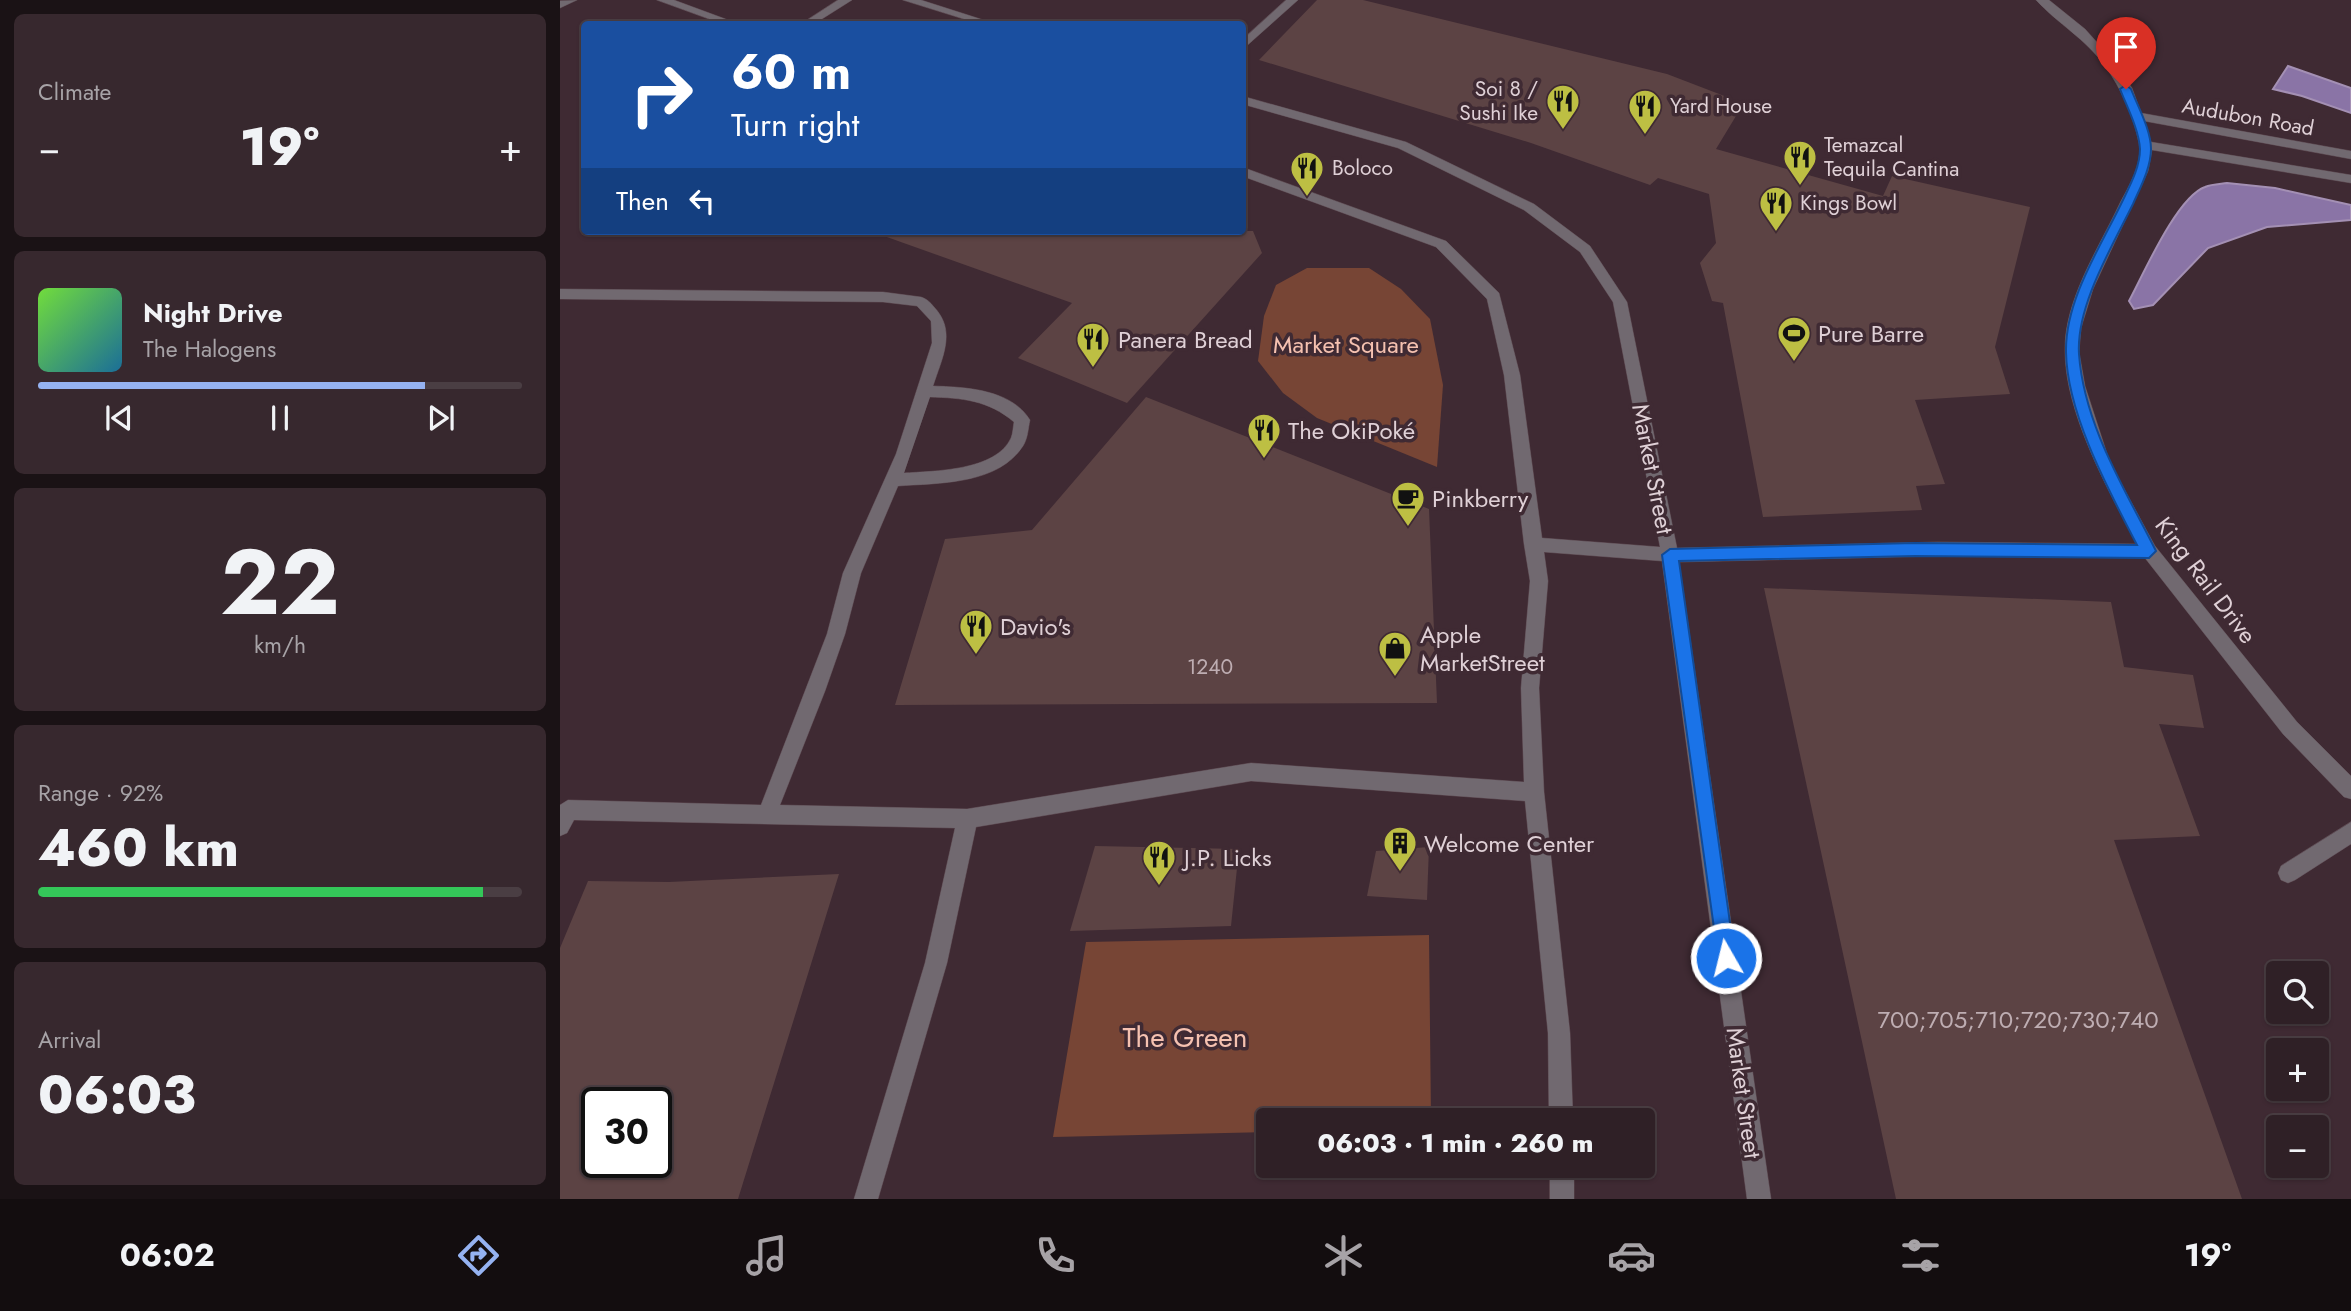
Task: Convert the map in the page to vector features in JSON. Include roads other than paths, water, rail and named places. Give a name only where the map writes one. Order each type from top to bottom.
[{"type":"street","points":[[560,5],[571,0]]},
{"type":"street","points":[[663,0],[703,20]]},
{"type":"street","points":[[812,21],[846,0]]},
{"type":"street","points":[[909,0],[980,21]]},
{"type":"street","points":[[1246,43],[1292,0]]},
{"type":"street","points":[[2042,0],[2081,31],[2108,61],[2126,89],[2146,145]]},
{"type":"street","name":"Market Street","points":[[1246,101],[1402,145],[1530,207],[1585,249],[1620,302],[1670,555],[1759,1199]]},
{"type":"street","name":"Audubon Road","points":[[2137,116],[2351,155]]},
{"type":"street","name":"Audubon Road","points":[[2146,145],[2351,179]]},
{"type":"street","name":"King Rail Drive","points":[[2146,145],[2142,171],[2087,289],[2074,328],[2072,352],[2077,386],[2102,463],[2149,551],[2290,728],[2351,790]]},
{"type":"street","points":[[1246,172],[1441,244],[1493,297],[1512,375],[1532,544],[1539,581],[1530,688],[1534,792],[1559,1032],[1561,1108]]},
{"type":"street","points":[[560,294],[883,297],[921,302],[938,320],[939,342],[895,480],[852,573],[836,634],[816,691],[767,814]]},
{"type":"street","points":[[895,480],[963,474],[998,462],[1017,442],[1021,420],[1007,406],[972,393],[925,391]]},
{"type":"street","points":[[1532,544],[1670,555],[1938,549],[2149,551]]},
{"type":"street","points":[[563,816],[767,814],[967,819],[1251,772],[1534,792]]},
{"type":"street","points":[[866,1199],[923,1013],[967,819]]},
{"type":"street","points":[[2288,873],[2351,832]]},
{"type":"street","points":[[1562,1178],[1562,1199]]},
{"type":"place","name":"Soi 8 / Sushi Ike","points":[[1563,131]]},
{"type":"place","name":"Yard House","points":[[1645,136]]},
{"type":"place","name":"Temazcal Tequila Cantina","points":[[1800,187]]},
{"type":"place","name":"Boloco","points":[[1307,198]]},
{"type":"place","name":"Kings Bowl","points":[[1776,233]]},
{"type":"place","name":"Pure Barre","points":[[1794,363]]},
{"type":"place","name":"Panera Bread","points":[[1093,369]]},
{"type":"place","name":"The OkiPoké","points":[[1264,460]]},
{"type":"place","name":"Pinkberry","points":[[1408,528]]},
{"type":"place","name":"Davio's","points":[[976,656]]},
{"type":"place","name":"Apple MarketStreet","points":[[1395,678]]},
{"type":"place","name":"Welcome Center","points":[[1400,873]]},
{"type":"place","name":"J.P. Licks","points":[[1159,887]]},
{"type":"park label","name":"Market Square","points":[[1346,344]]},
{"type":"park label","name":"The Green","points":[[1185,1037]]}]
